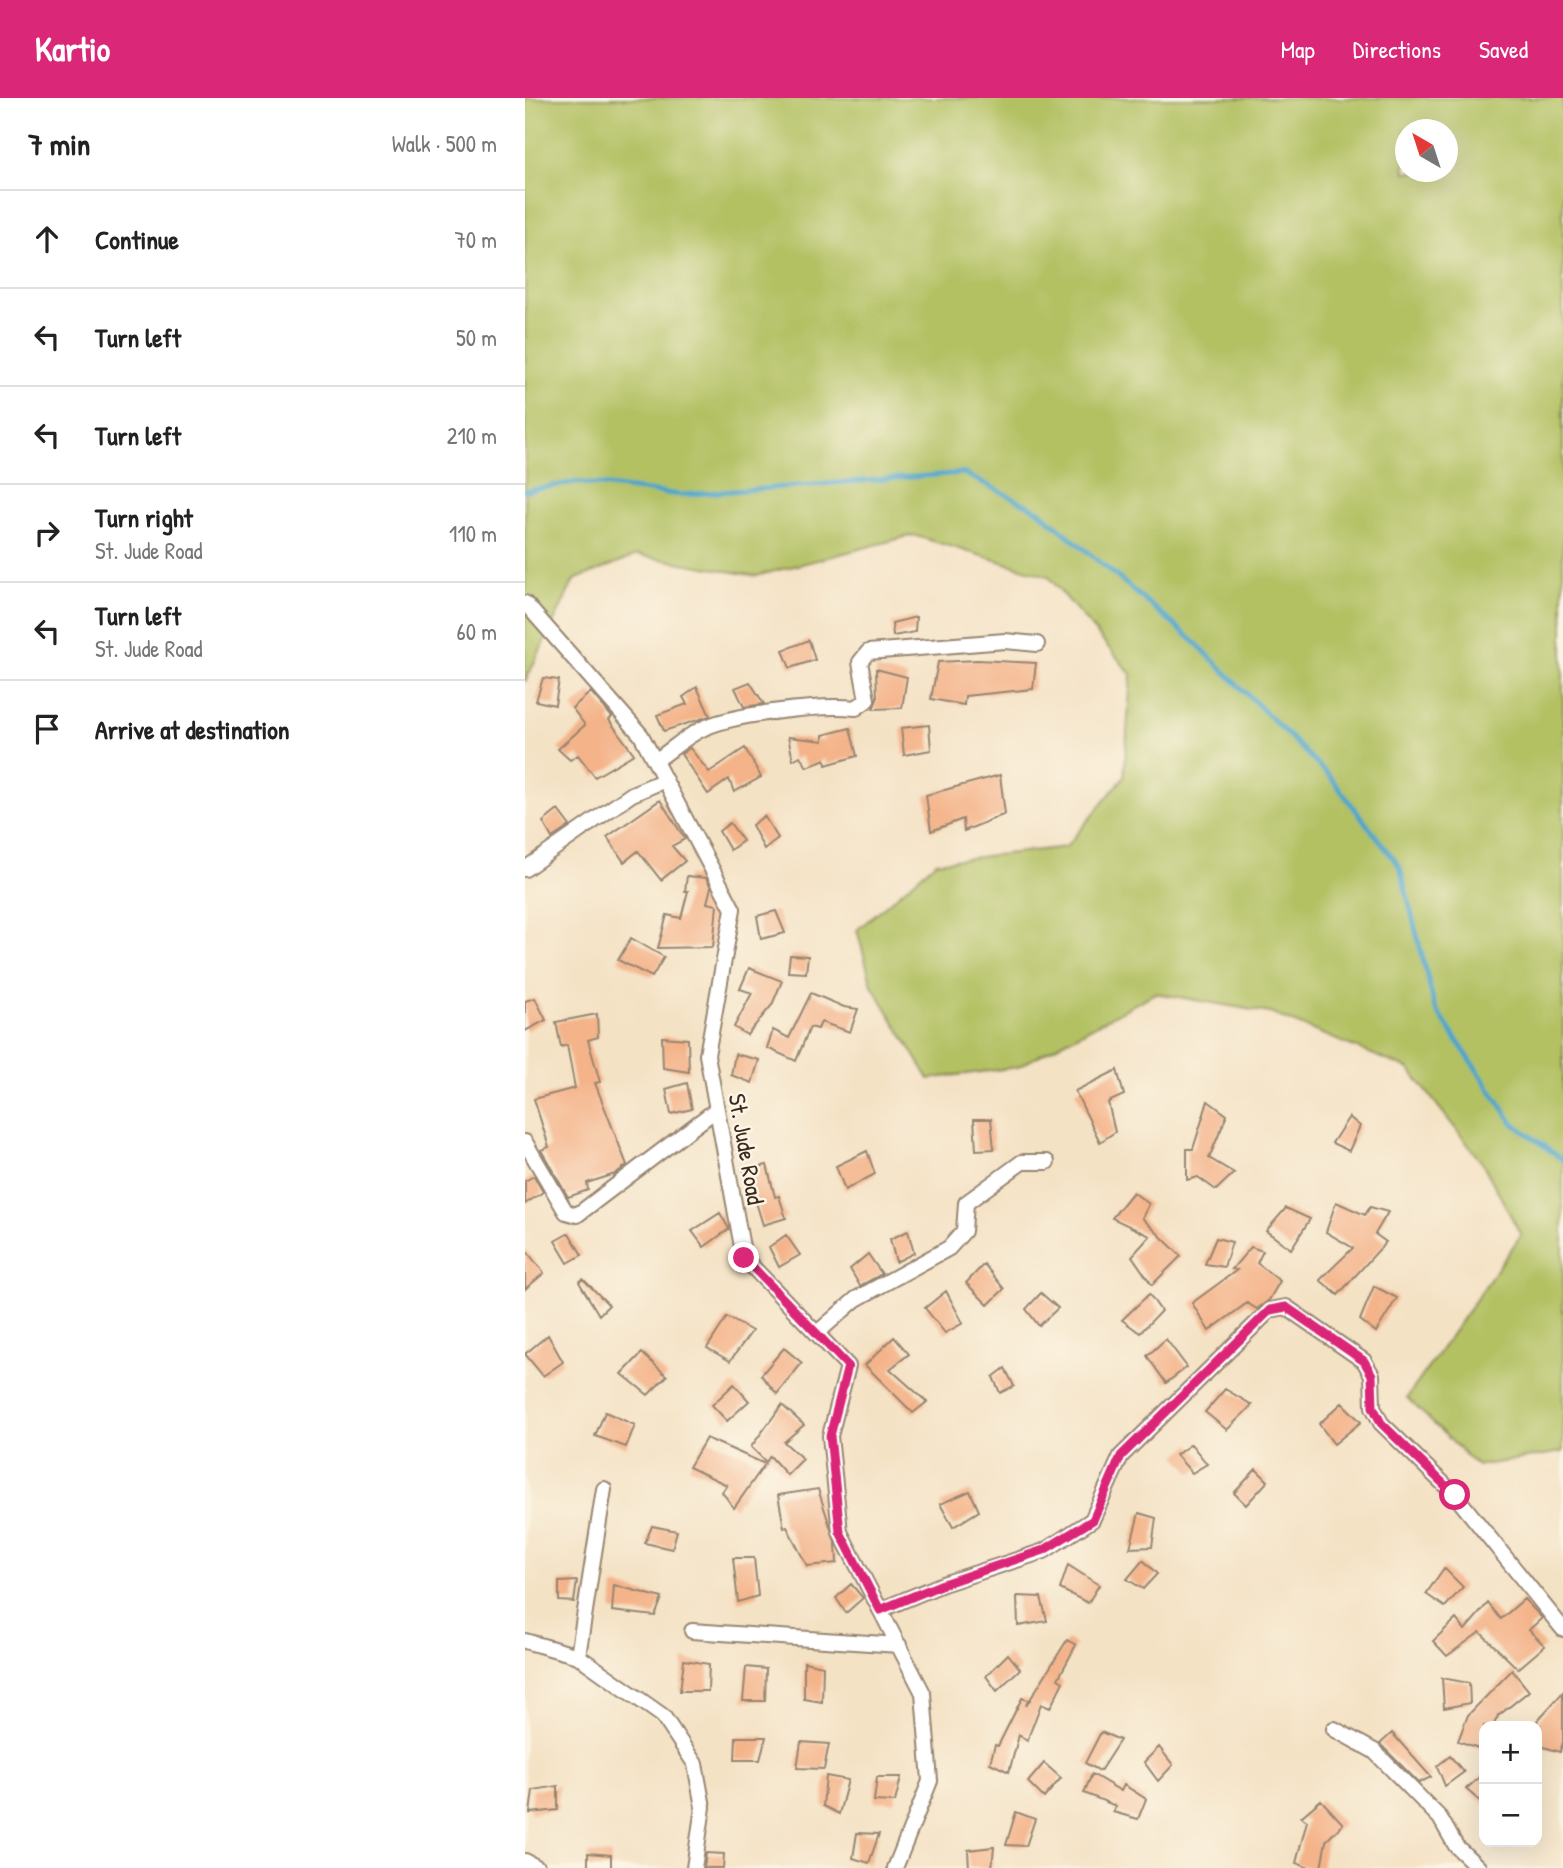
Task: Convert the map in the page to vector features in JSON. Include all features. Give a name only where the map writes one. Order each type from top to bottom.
[{"type":"street","name":"St. Jude Road","points":[[525,603],[641,735],[733,909],[707,1055],[744,1258],[848,1366],[830,1436],[840,1532],[923,1693],[930,1781],[895,1868]]},
{"type":"street","points":[[655,761],[702,729],[773,712],[832,705],[856,708],[867,699],[860,662],[869,652],[1005,640],[1037,644]]},
{"type":"street","points":[[525,869],[632,794],[665,780]]},
{"type":"street","points":[[525,1142],[566,1212],[577,1214],[717,1109]]},
{"type":"street","points":[[817,1333],[856,1299],[949,1248],[964,1231],[966,1203],[1022,1162],[1047,1161]]},
{"type":"street","points":[[880,1610],[943,1584],[1044,1550],[1093,1520],[1121,1456],[1270,1310],[1286,1307],[1364,1361],[1372,1375],[1373,1407],[1381,1423],[1455,1495],[1563,1629]]},
{"type":"street","points":[[578,1656],[604,1489]]},
{"type":"street","points":[[692,1631],[899,1645]]},
{"type":"street","points":[[525,1641],[578,1656],[663,1716],[695,1764],[703,1807],[694,1868]]},
{"type":"street","points":[[1335,1729],[1374,1751],[1440,1818],[1456,1846],[1479,1868]]},
{"type":"street","points":[[525,1861],[538,1868]]},
{"type":"green space","points":[[525,98],[1563,98],[1563,1452],[1477,1466],[1407,1398],[1521,1235],[1483,1164],[1409,1069],[1270,1013],[1155,993],[1018,1067],[929,1079],[872,985],[857,930],[936,862],[1066,847],[1124,777],[1131,674],[1048,576],[913,535],[756,576],[637,555],[574,580],[525,682]]},
{"type":"building","points":[[916,617],[915,632],[893,636],[892,623]]},
{"type":"building","points":[[809,640],[815,660],[790,668],[783,650]]},
{"type":"building","points":[[978,660],[1036,663],[1033,689],[965,696],[964,705],[931,699],[938,662]]},
{"type":"building","points":[[876,669],[907,677],[902,708],[873,709],[877,699]]},
{"type":"building","points":[[543,678],[559,680],[555,705],[536,701]]},
{"type":"building","points":[[750,682],[764,704],[744,707],[735,688]]},
{"type":"building","points":[[697,687],[710,716],[664,731],[657,715],[687,704],[683,697]]},
{"type":"building","points":[[591,692],[612,717],[609,720],[634,754],[595,777],[578,755],[570,760],[558,749],[585,725],[572,708]]},
{"type":"building","points":[[929,725],[931,750],[904,755],[901,728]]},
{"type":"building","points":[[850,728],[857,756],[826,765],[825,759],[807,767],[800,756],[793,760],[788,737],[823,741],[823,735]]},
{"type":"building","points":[[690,748],[709,772],[745,748],[761,777],[734,792],[729,779],[708,794],[681,754]]},
{"type":"building","points":[[1000,775],[1005,814],[964,831],[963,819],[931,831],[926,795]]},
{"type":"building","points":[[660,800],[685,839],[672,846],[685,861],[661,880],[638,851],[624,862],[607,837]]},
{"type":"building","points":[[558,810],[570,826],[552,838],[543,822]]},
{"type":"building","points":[[764,816],[778,838],[764,849],[752,825]]},
{"type":"building","points":[[730,823],[743,841],[730,850],[719,831]]},
{"type":"building","points":[[687,876],[706,878],[711,887],[707,903],[717,905],[713,947],[658,948],[667,915],[681,918],[688,891],[685,891]]},
{"type":"building","points":[[776,911],[785,933],[761,939],[757,916]]},
{"type":"building","points":[[631,938],[664,957],[652,977],[618,960]]},
{"type":"building","points":[[790,955],[808,956],[806,973],[788,972]]},
{"type":"building","points":[[749,968],[782,981],[772,1005],[747,1035],[734,1027],[752,993],[740,989]]},
{"type":"building","points":[[811,993],[844,1007],[858,1009],[850,1032],[821,1022],[818,1029],[810,1027],[796,1061],[767,1048],[773,1030],[789,1038]]},
{"type":"building","points":[[535,998],[546,1020],[525,1031],[525,1001]]},
{"type":"building","points":[[597,1014],[598,1037],[588,1040],[600,1082],[595,1083],[627,1165],[615,1174],[587,1183],[588,1190],[568,1197],[541,1150],[549,1147],[534,1099],[575,1088],[567,1045],[561,1047],[556,1022]]},
{"type":"building","points":[[662,1037],[688,1039],[689,1072],[663,1068]]},
{"type":"building","points":[[735,1054],[759,1060],[752,1083],[731,1075]]},
{"type":"building","points":[[1117,1070],[1124,1095],[1108,1102],[1115,1132],[1100,1142],[1075,1091]]},
{"type":"building","points":[[687,1083],[692,1109],[671,1114],[666,1089]]},
{"type":"building","points":[[1208,1101],[1227,1115],[1209,1158],[1234,1173],[1216,1190],[1198,1177],[1187,1180],[1187,1149],[1193,1149]]},
{"type":"building","points":[[1349,1117],[1360,1126],[1349,1151],[1332,1143]]},
{"type":"building","points":[[974,1119],[991,1119],[994,1149],[976,1150]]},
{"type":"building","points":[[867,1151],[875,1174],[845,1190],[836,1166]]},
{"type":"building","points":[[767,1165],[775,1197],[779,1196],[786,1218],[763,1225],[752,1189],[748,1190],[744,1170]]},
{"type":"building","points":[[534,1176],[543,1192],[525,1204],[525,1181]]},
{"type":"building","points":[[1133,1192],[1149,1204],[1142,1218],[1181,1256],[1152,1285],[1132,1256],[1150,1236],[1112,1218]]},
{"type":"building","points":[[1336,1202],[1365,1215],[1370,1207],[1388,1212],[1375,1234],[1386,1242],[1338,1295],[1320,1280],[1353,1248],[1326,1232]]},
{"type":"building","points":[[1286,1208],[1310,1219],[1291,1249],[1266,1231]]},
{"type":"building","points":[[720,1213],[729,1229],[704,1247],[692,1231]]},
{"type":"building","points":[[908,1231],[914,1253],[896,1262],[890,1239]]},
{"type":"building","points":[[569,1233],[582,1255],[568,1263],[555,1241]]},
{"type":"building","points":[[786,1235],[800,1255],[779,1267],[769,1247]]},
{"type":"building","points":[[1216,1238],[1232,1242],[1224,1267],[1205,1264]]},
{"type":"building","points":[[1251,1247],[1263,1251],[1257,1263],[1280,1281],[1269,1300],[1257,1309],[1247,1303],[1209,1331],[1192,1303],[1237,1270],[1232,1269]]},
{"type":"building","points":[[525,1249],[544,1273],[525,1289]]},
{"type":"building","points":[[868,1254],[882,1274],[860,1286],[850,1269]]},
{"type":"building","points":[[984,1264],[1004,1289],[988,1305],[966,1283]]},
{"type":"building","points":[[583,1279],[609,1305],[599,1315],[579,1282]]},
{"type":"building","points":[[1374,1286],[1397,1298],[1376,1332],[1360,1320]]},
{"type":"building","points":[[946,1291],[963,1323],[945,1333],[925,1308]]},
{"type":"building","points":[[1041,1293],[1058,1308],[1039,1326],[1026,1309]]},
{"type":"building","points":[[1149,1294],[1161,1311],[1140,1333],[1122,1320]]},
{"type":"building","points":[[727,1317],[752,1331],[730,1361],[707,1348]]},
{"type":"building","points":[[548,1335],[563,1362],[543,1376],[525,1354]]},
{"type":"building","points":[[894,1337],[909,1354],[890,1369],[927,1402],[913,1413],[865,1365]]},
{"type":"building","points":[[1166,1339],[1187,1367],[1166,1383],[1147,1356]]},
{"type":"building","points":[[784,1348],[802,1363],[777,1394],[761,1375]]},
{"type":"building","points":[[642,1353],[667,1376],[648,1395],[622,1374]]},
{"type":"building","points":[[1005,1368],[1014,1386],[1000,1393],[993,1377]]},
{"type":"building","points":[[734,1384],[749,1401],[727,1421],[712,1405]]},
{"type":"building","points":[[1225,1389],[1252,1405],[1227,1430],[1205,1412]]},
{"type":"building","points":[[1342,1403],[1361,1422],[1334,1444],[1319,1424]]},
{"type":"building","points":[[782,1405],[804,1425],[784,1442],[803,1459],[787,1475],[770,1456],[766,1462],[751,1447]]},
{"type":"building","points":[[605,1412],[635,1425],[626,1447],[595,1436]]},
{"type":"building","points":[[706,1438],[765,1464],[734,1508],[722,1492],[727,1485],[689,1467]]},
{"type":"building","points":[[1191,1444],[1207,1464],[1192,1473],[1176,1455]]},
{"type":"building","points":[[1256,1469],[1268,1481],[1246,1505],[1234,1493]]},
{"type":"building","points":[[818,1489],[836,1545],[837,1563],[807,1566],[787,1527],[784,1528],[778,1495]]},
{"type":"building","points":[[970,1491],[979,1511],[953,1527],[940,1504]]},
{"type":"building","points":[[1139,1513],[1156,1518],[1152,1547],[1130,1548]]},
{"type":"building","points":[[652,1526],[677,1531],[672,1549],[645,1543]]},
{"type":"building","points":[[733,1558],[754,1558],[758,1596],[738,1602]]},
{"type":"building","points":[[1143,1560],[1157,1574],[1143,1589],[1127,1579]]},
{"type":"building","points":[[1068,1565],[1099,1585],[1088,1603],[1060,1589]]},
{"type":"building","points":[[1444,1568],[1463,1587],[1445,1607],[1426,1594]]},
{"type":"building","points":[[577,1581],[574,1602],[559,1601],[559,1582]]},
{"type":"building","points":[[851,1584],[863,1598],[846,1613],[836,1598]]},
{"type":"building","points":[[614,1585],[662,1598],[655,1616],[612,1611]]},
{"type":"building","points":[[1017,1596],[1041,1597],[1047,1621],[1018,1626]]},
{"type":"building","points":[[1524,1599],[1542,1618],[1529,1630],[1545,1646],[1518,1669],[1480,1632],[1447,1656],[1433,1641],[1456,1619],[1465,1630],[1488,1603],[1501,1619]]},
{"type":"building","points":[[1067,1640],[1076,1645],[1058,1679],[1063,1682],[1050,1708],[1041,1704],[1027,1741],[1019,1735],[1009,1772],[990,1763],[995,1745],[998,1746],[1022,1698],[1028,1700],[1026,1706]]},
{"type":"building","points":[[1008,1654],[1020,1669],[997,1691],[986,1676]]},
{"type":"building","points":[[684,1660],[709,1664],[708,1691],[680,1691]]},
{"type":"building","points":[[804,1662],[823,1666],[822,1702],[804,1699]]},
{"type":"building","points":[[746,1667],[766,1669],[765,1701],[743,1701]]},
{"type":"building","points":[[1512,1670],[1529,1691],[1496,1721],[1479,1721],[1479,1748],[1458,1741],[1468,1715]]},
{"type":"building","points":[[1442,1678],[1469,1683],[1470,1703],[1444,1708]]},
{"type":"building","points":[[1563,1692],[1563,1742],[1560,1752],[1542,1747],[1542,1721],[1537,1721]]},
{"type":"building","points":[[1101,1732],[1120,1740],[1100,1771],[1085,1763]]},
{"type":"building","points":[[1392,1733],[1431,1777],[1419,1783],[1380,1744]]},
{"type":"building","points":[[736,1737],[766,1737],[760,1760],[735,1760]]},
{"type":"building","points":[[801,1742],[829,1744],[824,1769],[797,1768]]},
{"type":"building","points":[[1159,1747],[1173,1765],[1158,1781],[1144,1762]]},
{"type":"building","points":[[1450,1756],[1464,1772],[1445,1786],[1437,1766]]},
{"type":"building","points":[[1044,1763],[1061,1778],[1044,1798],[1028,1782]]},
{"type":"building","points":[[1092,1774],[1121,1791],[1124,1785],[1146,1799],[1138,1819],[1113,1812],[1116,1806],[1084,1793]]},
{"type":"building","points":[[826,1776],[848,1780],[839,1814],[823,1806]]},
{"type":"building","points":[[877,1777],[901,1777],[895,1802],[874,1801]]},
{"type":"building","points":[[1479,1777],[1479,1801],[1466,1789]]},
{"type":"building","points":[[558,1786],[558,1810],[530,1813],[533,1790]]},
{"type":"building","points":[[1321,1800],[1343,1824],[1326,1841],[1321,1868],[1309,1868],[1296,1863],[1307,1821],[1301,1817]]},
{"type":"building","points":[[1016,1812],[1035,1819],[1026,1846],[1006,1845]]},
{"type":"building","points":[[857,1833],[879,1834],[869,1863],[853,1858]]},
{"type":"building","points":[[994,1847],[992,1868],[969,1868],[968,1850]]},
{"type":"building","points":[[588,1853],[611,1855],[611,1868],[588,1868]]},
{"type":"building","points":[[706,1853],[724,1854],[723,1868],[704,1868]]},
{"type":"waterway","points":[[525,491],[576,482],[681,495],[963,473],[1039,511],[1197,644],[1331,778],[1400,867],[1435,1008],[1513,1123],[1563,1160]]},
{"type":"route","points":[[744,1258],[848,1366],[830,1436],[840,1532],[880,1610],[943,1584],[1044,1550],[1093,1520],[1121,1456],[1270,1310],[1286,1307],[1364,1361],[1372,1375],[1373,1407],[1381,1423],[1455,1495]]}]
